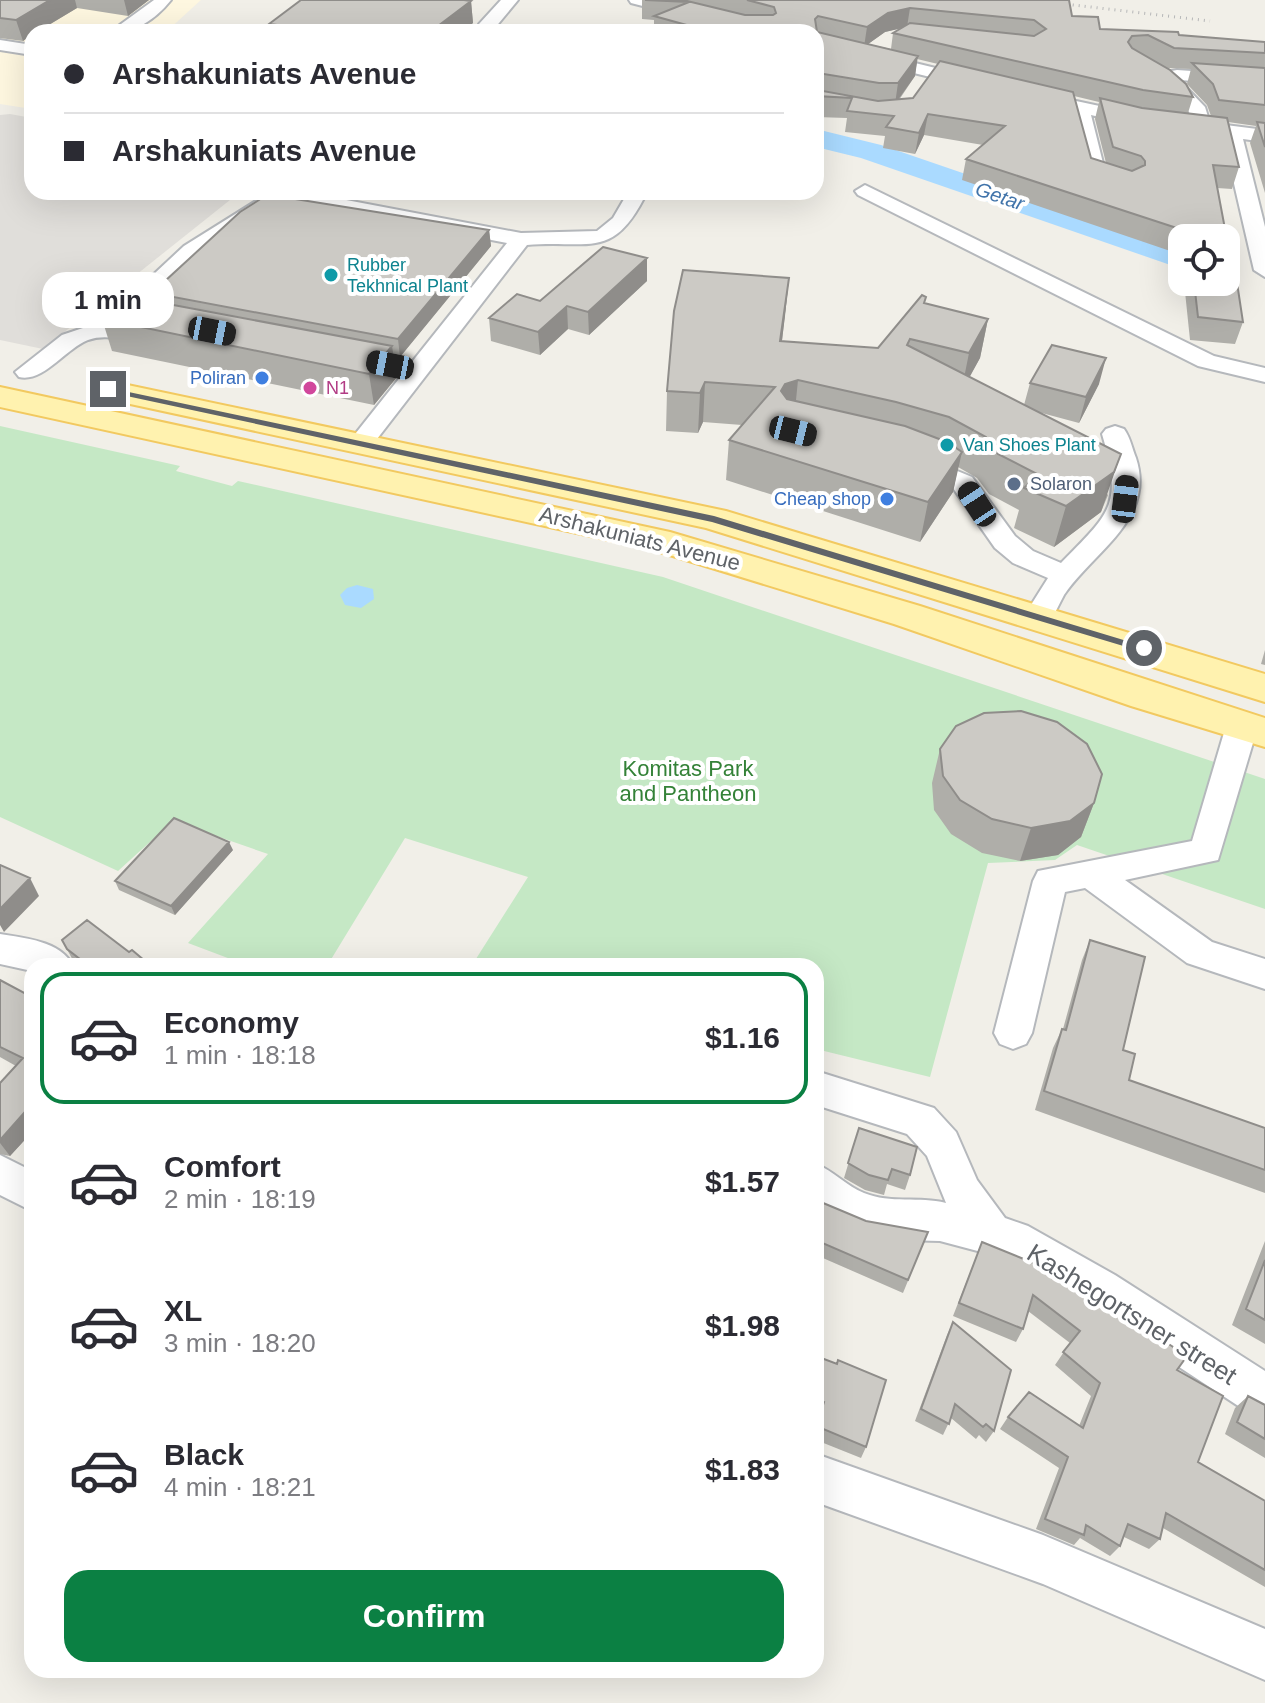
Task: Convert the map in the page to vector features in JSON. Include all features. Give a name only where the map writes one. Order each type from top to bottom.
[{"type":"main road","name":"Arshakuniats Avenue","points":[[14,370],[714,519],[1039,616],[1265,688]]},
{"type":"main road","name":"Arshakuniats Avenue","points":[[0,397],[657,540],[907,615],[1253,730]]},
{"type":"street","points":[[489,24],[510,0]]},
{"type":"street","points":[[637,0],[732,24]]},
{"type":"street","points":[[131,24],[149,13],[169,11]]},
{"type":"street","points":[[867,57],[892,39]]},
{"type":"street","points":[[0,45],[24,49]]},
{"type":"street","points":[[824,46],[867,57],[925,79],[990,86]]},
{"type":"street","points":[[1146,68],[1166,77],[1198,111],[1202,129]]},
{"type":"street","points":[[1166,77],[1177,75],[1265,81]]},
{"type":"street","points":[[1020,94],[1080,108],[1202,129],[1265,136]]},
{"type":"street","points":[[1080,108],[1096,175],[1127,184]]},
{"type":"street","points":[[1232,134],[1265,270]]},
{"type":"street","points":[[865,191],[1206,361],[1265,375]]},
{"type":"street","points":[[185,326],[122,314],[192,251],[259,205],[320,200]]},
{"type":"street","points":[[353,200],[521,239],[602,237],[622,221],[633,200]]},
{"type":"street","points":[[361,443],[521,239]]},
{"type":"street","points":[[14,370],[89,330],[108,328],[162,337]]},
{"type":"street","points":[[326,353],[420,371]]},
{"type":"street","points":[[1039,616],[1053,591],[1118,516],[1128,479],[1115,434]]},
{"type":"street","points":[[892,456],[921,463],[963,483],[1005,542],[1023,557],[1067,576]]},
{"type":"street","points":[[1013,1033],[1050,881],[1206,851],[1253,730]]},
{"type":"street","points":[[1091,874],[1200,953],[1265,974]]},
{"type":"street","points":[[0,949],[30,953],[40,958]]},
{"type":"street","points":[[824,1090],[920,1120],[942,1145],[962,1193],[992,1234]]},
{"type":"street","points":[[0,1174],[24,1188]]},
{"type":"street","name":"Kashegortsner street","points":[[824,1190],[834,1199],[862,1213],[901,1220],[940,1221],[1013,1240],[1100,1290],[1265,1397]]},
{"type":"street","points":[[0,1207],[24,1196]]},
{"type":"street","points":[[824,1481],[927,1514],[1083,1575],[1265,1655]]},
{"type":"shaded area","points":[[0,0],[201,0],[175,24],[24,24],[24,108],[0,104]]},
{"type":"shaded area","points":[[0,115],[24,117],[24,200],[230,200],[43,349],[0,340]]},
{"type":"green space","name":"Komitas Park and Pantheon","points":[[0,426],[180,466],[176,471],[232,486],[238,481],[663,577],[1265,779],[1265,909],[1077,845],[1055,860],[988,863],[930,1077],[824,1051],[824,958],[477,958],[528,877],[405,838],[332,958],[228,958],[188,943],[268,854],[173,821],[118,871],[0,817]]},
{"type":"water","points":[[357,585],[373,589],[374,599],[361,608],[345,605],[340,595],[347,588]]},
{"type":"building","points":[[0,0],[50,0],[16,20],[0,18]]},
{"type":"building","points":[[301,0],[471,1],[441,24],[269,24]]},
{"type":"building","points":[[645,0],[683,0],[745,15],[773,15],[776,13],[774,7],[747,0],[1069,0],[1072,16],[1098,17],[1100,29],[1178,32],[1179,35],[1265,42],[1265,53],[1174,48],[1148,35],[1132,36],[1128,42],[1132,48],[1170,70],[1186,84],[1193,97],[1143,90],[893,33],[910,23],[1034,36],[1046,29],[1034,20],[910,8],[888,13],[867,27],[818,16],[816,24],[683,24],[654,16],[689,2]]},
{"type":"building","points":[[824,34],[918,56],[898,83],[824,74]]},
{"type":"building","points":[[940,61],[1073,92],[1091,158],[1132,171],[1145,165],[1145,161],[1141,156],[1113,147],[1100,98],[1142,108],[1227,118],[1239,167],[1213,165],[1224,224],[1168,225],[966,159],[1005,126],[928,114],[919,133],[886,127],[894,116],[847,111],[852,98],[824,96],[824,91],[878,101],[913,98]]},
{"type":"building","points":[[1192,63],[1265,68],[1265,105],[1219,100],[1213,84]]},
{"type":"building","points":[[1257,122],[1265,123],[1265,147]]},
{"type":"building","name":"Rubber Tekhnical Plant","points":[[259,200],[302,200],[489,230],[398,339],[152,293],[240,212]]},
{"type":"building","points":[[603,247],[647,258],[588,312],[567,306],[538,332],[489,318],[517,294],[540,301]]},
{"type":"building","points":[[683,270],[789,278],[780,341],[878,348],[922,295],[926,297],[924,303],[988,319],[969,353],[910,339],[907,345],[1121,454],[1114,472],[1066,506],[1024,488],[1039,475],[998,454],[986,437],[949,417],[798,380],[785,384],[781,391],[787,399],[905,426],[947,442],[962,452],[928,502],[729,440],[775,387],[705,382],[700,393],[667,391],[674,311]]},
{"type":"building","points":[[1196,296],[1239,296],[1243,322],[1198,317]]},
{"type":"building","points":[[152,301],[392,346],[369,374],[102,319],[112,311],[147,312],[154,306]]},
{"type":"building","points":[[1052,345],[1106,358],[1086,397],[1030,383]]},
{"type":"building","points":[[1021,711],[1057,722],[1087,744],[1102,774],[1094,803],[1070,821],[1031,828],[992,819],[960,800],[943,776],[940,749],[956,726],[984,713]]},
{"type":"building","points":[[174,818],[229,842],[171,906],[115,881]]},
{"type":"building","points":[[0,865],[30,878],[0,909]]},
{"type":"building","points":[[87,920],[142,958],[79,958],[67,949],[62,940]]},
{"type":"building","points":[[1090,940],[1145,957],[1123,1050],[1135,1054],[1129,1080],[1265,1128],[1265,1170],[1044,1091],[1062,1029],[1066,1030]]},
{"type":"building","points":[[0,980],[24,993],[24,1113],[0,1140],[0,1083],[23,1058],[0,1047]]},
{"type":"building","points":[[859,1128],[917,1147],[910,1175],[892,1169],[888,1180],[869,1175],[848,1163]]},
{"type":"building","points":[[824,1203],[866,1221],[928,1232],[908,1280],[824,1244]]},
{"type":"building","points":[[982,1242],[1051,1270],[1108,1304],[1141,1331],[1144,1328],[1187,1356],[1177,1370],[1223,1396],[1198,1462],[1265,1501],[1265,1570],[1166,1513],[1160,1539],[1128,1524],[1120,1546],[1086,1525],[1084,1535],[1045,1519],[1068,1457],[1008,1417],[1029,1392],[1083,1428],[1100,1383],[1063,1352],[1080,1331],[1033,1295],[1023,1329],[959,1303]]},
{"type":"building","points":[[1265,1260],[1265,1320],[1246,1309]]},
{"type":"building","points":[[953,1322],[1011,1370],[994,1431],[986,1424],[983,1427],[955,1404],[949,1424],[921,1409]]},
{"type":"building","points":[[824,1359],[837,1364],[838,1360],[886,1380],[866,1447],[824,1429]]},
{"type":"building","points":[[1248,1396],[1265,1405],[1265,1439],[1237,1422]]},
{"type":"waterway","name":"Getar","points":[[824,140],[871,151],[1168,254]]},
{"type":"railway","points":[[1031,0],[1210,21]]},
{"type":"place","name":"Rubber Tekhnical Plant","points":[[331,275]]},
{"type":"place","name":"Poliran","points":[[262,378]]},
{"type":"place","name":"N1","points":[[310,388]]},
{"type":"place","name":"Van Shoes Plant","points":[[947,445]]},
{"type":"place","name":"Solaron","points":[[1014,484]]},
{"type":"place","name":"Cheap shop","points":[[887,499]]},
{"type":"route","points":[[108,389],[714,519],[1144,648]]}]
